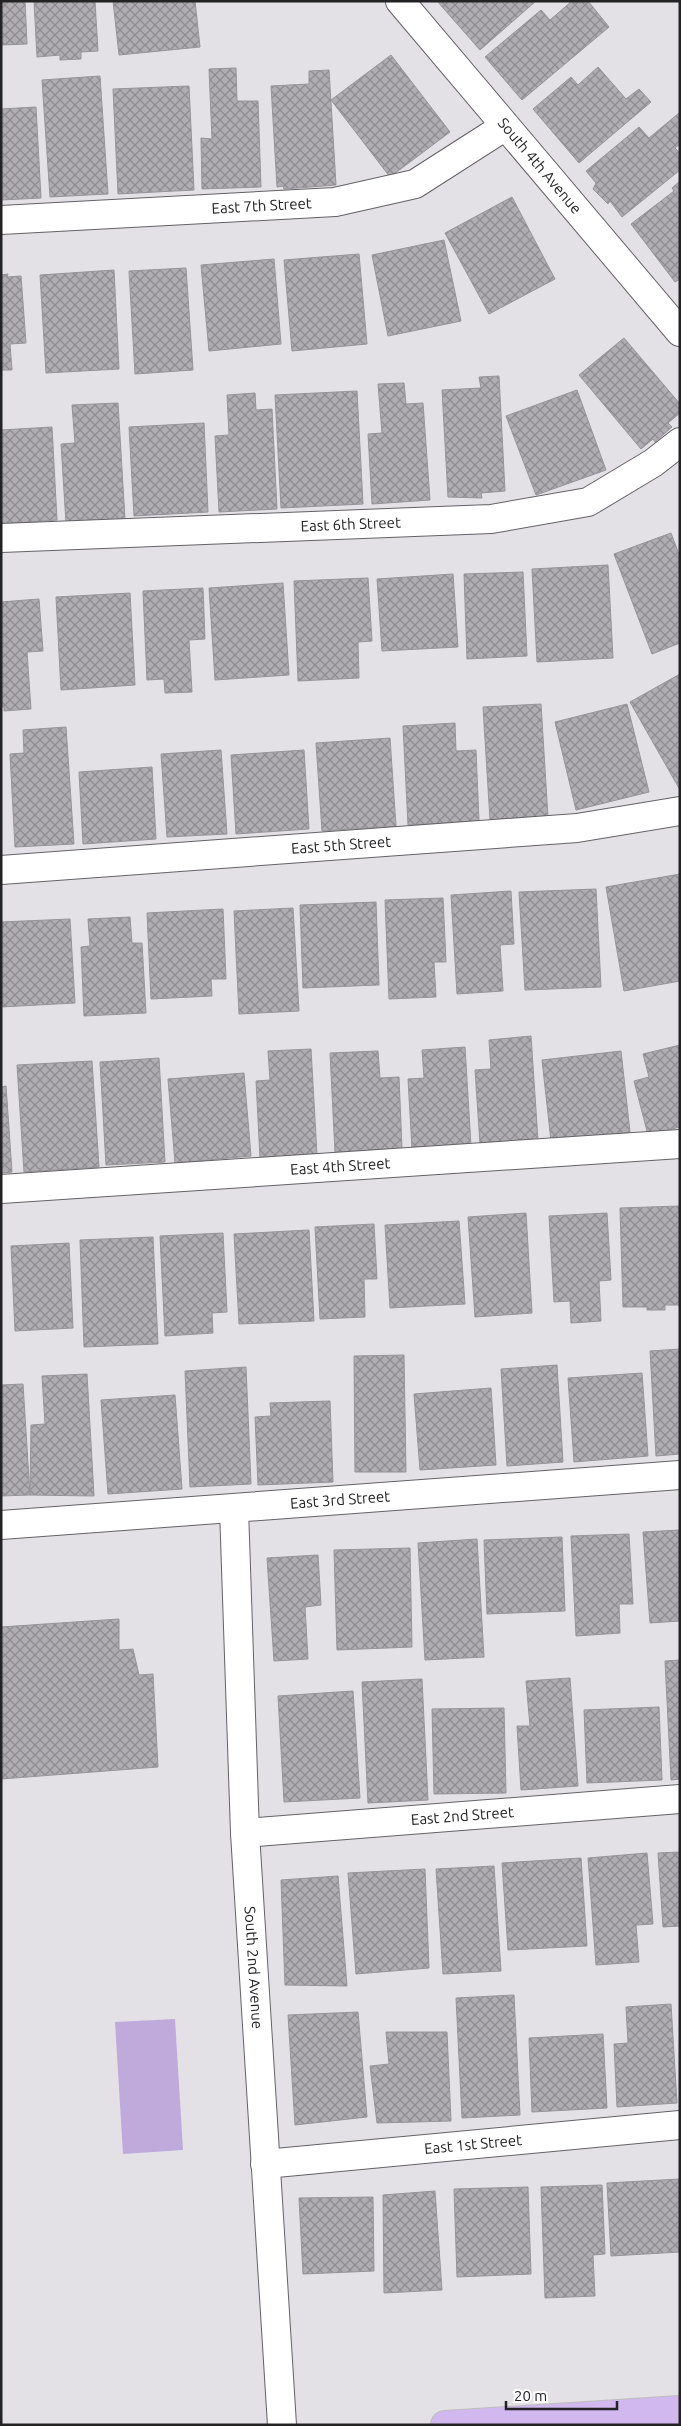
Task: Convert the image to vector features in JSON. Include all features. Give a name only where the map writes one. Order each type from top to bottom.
[{"type":"main road","points":[[445,2425],[680,2410]]},
{"type":"lane","name":"South 4th Avenue","points":[[400,1],[504,127],[680,332]]},
{"type":"lane","name":"East 7th Street","points":[[1,220],[335,202],[415,184],[504,127]]},
{"type":"lane","name":"East 6th Street","points":[[1,538],[491,519],[588,502],[653,463],[680,442]]},
{"type":"lane","name":"East 5th Street","points":[[1,870],[577,828],[680,810]]},
{"type":"lane","name":"East 4th Street","points":[[1,1189],[680,1144]]},
{"type":"lane","name":"East 3rd Street","points":[[1,1525],[680,1475]]},
{"type":"lane","name":"South 2nd Avenue","points":[[234,1509],[245,1833],[282,2425]]},
{"type":"lane","name":"East 2nd Street","points":[[245,1833],[680,1799]]},
{"type":"lane","name":"East 1st Street","points":[[265,2164],[680,2124]]},
{"type":"shaded area","points":[[175,2019],[183,2150],[123,2154],[115,2022]]},
{"type":"building","points":[[1,1],[25,1],[27,44],[1,45]]},
{"type":"building","points":[[34,1],[95,1],[98,51],[81,52],[81,59],[60,60],[60,55],[37,57]]},
{"type":"building","points":[[113,1],[195,1],[200,47],[119,55]]},
{"type":"building","points":[[437,1],[536,1],[480,50]]},
{"type":"building","points":[[572,1],[588,1],[609,27],[522,100],[485,57],[541,10],[550,20]]},
{"type":"building","points":[[391,55],[450,132],[390,177],[331,100]]},
{"type":"building","points":[[598,67],[626,99],[639,89],[651,102],[579,163],[533,109],[571,77],[578,85]]},
{"type":"building","points":[[236,68],[237,101],[258,101],[261,187],[202,189],[201,138],[212,139],[209,69]]},
{"type":"building","points":[[329,70],[336,185],[284,189],[283,186],[277,187],[271,86],[309,84],[309,71]]},
{"type":"building","points":[[100,76],[108,194],[50,197],[42,80]]},
{"type":"building","points":[[189,86],[194,190],[118,194],[113,89]]},
{"type":"building","points":[[36,107],[41,198],[1,200],[1,109]]},
{"type":"building","points":[[679,113],[680,144],[675,148],[680,153],[680,170],[622,217],[610,201],[608,204],[593,189],[596,183],[586,171],[639,127],[649,138]]},
{"type":"building","points":[[680,181],[680,279],[675,282],[631,224],[674,191],[672,188]]},
{"type":"building","points":[[512,197],[555,279],[489,314],[445,233]]},
{"type":"building","points":[[444,240],[461,321],[388,336],[372,255]]},
{"type":"building","points":[[359,254],[367,344],[292,351],[284,260]]},
{"type":"building","points":[[274,259],[281,344],[209,351],[201,265]]},
{"type":"building","points":[[186,268],[193,370],[135,374],[129,271]]},
{"type":"building","points":[[114,270],[119,369],[46,373],[40,275]]},
{"type":"building","points":[[8,274],[7,277],[21,276],[26,343],[10,344],[12,370],[1,370],[1,275]]},
{"type":"building","points":[[624,338],[680,404],[680,413],[668,423],[672,427],[655,442],[653,439],[641,449],[579,375]]},
{"type":"building","points":[[499,376],[505,491],[481,493],[482,498],[448,497],[442,390],[481,388],[479,377]]},
{"type":"building","points":[[404,383],[406,404],[423,403],[430,500],[372,504],[368,434],[382,433],[378,384]]},
{"type":"building","points":[[577,390],[606,470],[536,495],[506,416]]},
{"type":"building","points":[[357,391],[363,504],[281,508],[275,395]]},
{"type":"building","points":[[255,393],[256,410],[272,409],[277,509],[219,512],[215,436],[229,435],[227,395]]},
{"type":"building","points":[[118,403],[125,519],[66,523],[61,444],[75,443],[72,405]]},
{"type":"building","points":[[204,423],[208,512],[134,516],[129,427]]},
{"type":"building","points":[[52,427],[57,520],[1,524],[1,430]]},
{"type":"building","points":[[671,533],[680,557],[680,643],[652,654],[614,554]]},
{"type":"building","points":[[608,565],[613,658],[537,662],[532,569]]},
{"type":"building","points":[[523,572],[527,656],[467,659],[464,574]]},
{"type":"building","points":[[453,574],[458,647],[382,651],[377,579]]},
{"type":"building","points":[[368,578],[372,641],[358,642],[359,678],[298,681],[294,581]]},
{"type":"building","points":[[283,583],[289,675],[215,680],[209,588]]},
{"type":"building","points":[[203,588],[205,639],[189,640],[192,692],[165,693],[164,679],[147,680],[143,591]]},
{"type":"building","points":[[130,593],[135,685],[61,690],[56,597]]},
{"type":"building","points":[[39,599],[43,651],[27,652],[31,709],[4,711],[4,707],[1,707],[1,602]]},
{"type":"building","points":[[680,674],[680,790],[630,702]]},
{"type":"building","points":[[541,704],[548,817],[490,820],[483,707]]},
{"type":"building","points":[[627,704],[649,792],[576,810],[555,722]]},
{"type":"building","points":[[455,723],[456,751],[476,750],[479,821],[408,825],[403,726]]},
{"type":"building","points":[[66,727],[74,844],[15,847],[10,754],[24,753],[23,730]]},
{"type":"building","points":[[390,738],[396,826],[322,831],[316,743]]},
{"type":"building","points":[[221,750],[227,834],[167,837],[161,754]]},
{"type":"building","points":[[304,750],[309,829],[236,834],[231,755]]},
{"type":"building","points":[[152,767],[156,839],[83,844],[79,772]]},
{"type":"building","points":[[680,874],[680,981],[624,991],[606,887]]},
{"type":"building","points":[[596,889],[601,987],[525,990],[519,892]]},
{"type":"building","points":[[511,891],[514,944],[500,945],[503,991],[457,994],[451,895]]},
{"type":"building","points":[[443,898],[446,962],[434,962],[436,997],[389,999],[385,900]]},
{"type":"building","points":[[376,902],[379,985],[303,988],[300,905]]},
{"type":"building","points":[[293,908],[299,1011],[239,1014],[234,911]]},
{"type":"building","points":[[223,909],[226,979],[211,979],[212,996],[151,999],[147,913]]},
{"type":"building","points":[[130,917],[132,943],[142,943],[146,1013],[84,1016],[81,947],[90,946],[88,919]]},
{"type":"building","points":[[70,919],[75,1003],[1,1007],[1,922]]},
{"type":"building","points":[[531,1036],[538,1140],[480,1144],[475,1070],[491,1069],[489,1040]]},
{"type":"building","points":[[680,1045],[680,1127],[648,1135],[634,1081],[649,1077],[643,1054]]},
{"type":"building","points":[[465,1047],[471,1146],[412,1149],[408,1079],[424,1078],[422,1050]]},
{"type":"building","points":[[311,1049],[317,1155],[260,1158],[256,1081],[270,1080],[268,1051]]},
{"type":"building","points":[[378,1051],[380,1078],[399,1077],[402,1149],[335,1152],[330,1053]]},
{"type":"building","points":[[621,1051],[630,1132],[551,1141],[542,1060]]},
{"type":"building","points":[[159,1058],[165,1162],[106,1165],[100,1062]]},
{"type":"building","points":[[92,1061],[99,1167],[24,1172],[17,1065]]},
{"type":"building","points":[[244,1073],[251,1156],[175,1163],[168,1079]]},
{"type":"building","points":[[6,1086],[12,1172],[1,1173],[1,1087]]},
{"type":"building","points":[[680,1206],[680,1305],[665,1305],[665,1310],[647,1310],[647,1307],[623,1307],[620,1208]]},
{"type":"building","points":[[526,1213],[532,1313],[475,1317],[468,1217]]},
{"type":"building","points":[[607,1213],[611,1280],[599,1281],[601,1321],[571,1323],[570,1301],[554,1302],[549,1216]]},
{"type":"building","points":[[459,1221],[465,1304],[390,1308],[385,1225]]},
{"type":"building","points":[[374,1224],[377,1279],[364,1279],[365,1317],[320,1319],[315,1227]]},
{"type":"building","points":[[309,1230],[314,1321],[239,1324],[234,1234]]},
{"type":"building","points":[[223,1233],[227,1312],[212,1313],[213,1333],[165,1336],[160,1236]]},
{"type":"building","points":[[153,1237],[158,1344],[84,1347],[80,1240]]},
{"type":"building","points":[[69,1243],[73,1328],[15,1331],[11,1246]]},
{"type":"building","points":[[680,1349],[680,1454],[656,1456],[650,1351]]},
{"type":"building","points":[[404,1355],[406,1472],[355,1472],[354,1356]]},
{"type":"building","points":[[557,1365],[563,1462],[507,1466],[501,1369]]},
{"type":"building","points":[[246,1367],[251,1484],[190,1487],[185,1371]]},
{"type":"building","points":[[642,1373],[648,1456],[574,1462],[568,1378]]},
{"type":"building","points":[[87,1374],[94,1496],[30,1495],[31,1425],[45,1424],[42,1376]]},
{"type":"building","points":[[23,1384],[30,1495],[1,1496],[1,1385]]},
{"type":"building","points":[[491,1388],[496,1465],[420,1470],[414,1394]]},
{"type":"building","points":[[175,1395],[182,1489],[108,1494],[101,1400]]},
{"type":"building","points":[[330,1401],[333,1482],[258,1485],[255,1417],[271,1416],[270,1403]]},
{"type":"building","points":[[680,1530],[680,1621],[650,1623],[643,1532]]},
{"type":"building","points":[[629,1534],[633,1604],[619,1604],[620,1633],[576,1636],[571,1536]]},
{"type":"building","points":[[562,1537],[565,1611],[487,1614],[484,1540]]},
{"type":"building","points":[[477,1539],[484,1657],[425,1660],[418,1543]]},
{"type":"building","points":[[410,1548],[412,1647],[337,1650],[334,1550]]},
{"type":"building","points":[[318,1555],[321,1605],[305,1607],[308,1659],[274,1661],[267,1558]]},
{"type":"building","points":[[119,1619],[119,1650],[133,1649],[139,1675],[153,1674],[158,1767],[1,1779],[1,1627]]},
{"type":"building","points":[[680,1660],[680,1779],[671,1780],[665,1661]]},
{"type":"building","points":[[570,1678],[578,1786],[521,1790],[517,1726],[530,1726],[526,1681]]},
{"type":"building","points":[[422,1679],[428,1800],[368,1803],[362,1682]]},
{"type":"building","points":[[353,1691],[360,1798],[284,1802],[278,1696]]},
{"type":"building","points":[[659,1707],[662,1780],[587,1783],[584,1710]]},
{"type":"building","points":[[504,1708],[506,1793],[434,1794],[432,1709]]},
{"type":"building","points":[[680,1852],[680,1926],[663,1927],[658,1853]]},
{"type":"building","points":[[647,1853],[653,1924],[636,1925],[639,1962],[596,1965],[588,1858]]},
{"type":"building","points":[[581,1858],[587,1946],[508,1950],[502,1863]]},
{"type":"building","points":[[494,1866],[501,1971],[443,1974],[436,1869]]},
{"type":"building","points":[[425,1869],[429,1968],[356,1974],[348,1873]]},
{"type":"building","points":[[338,1876],[347,1986],[285,1985],[281,1880]]},
{"type":"building","points":[[514,1995],[520,2115],[462,2118],[456,1998]]},
{"type":"building","points":[[671,2004],[677,2103],[617,2107],[614,2044],[628,2043],[626,2007]]},
{"type":"building","points":[[358,2012],[367,2117],[295,2125],[288,2015]]},
{"type":"building","points":[[386,2032],[447,2032],[451,2121],[377,2123],[370,2066],[389,2064]]},
{"type":"building","points":[[603,2034],[607,2108],[532,2112],[529,2038]]},
{"type":"building","points":[[680,2179],[680,2252],[611,2256],[607,2183]]},
{"type":"building","points":[[602,2185],[605,2254],[593,2255],[595,2296],[545,2298],[541,2187]]},
{"type":"building","points":[[528,2187],[531,2274],[457,2277],[454,2189]]},
{"type":"building","points":[[435,2191],[442,2290],[384,2293],[383,2195]]},
{"type":"building","points":[[373,2197],[374,2271],[303,2274],[299,2198]]}]
